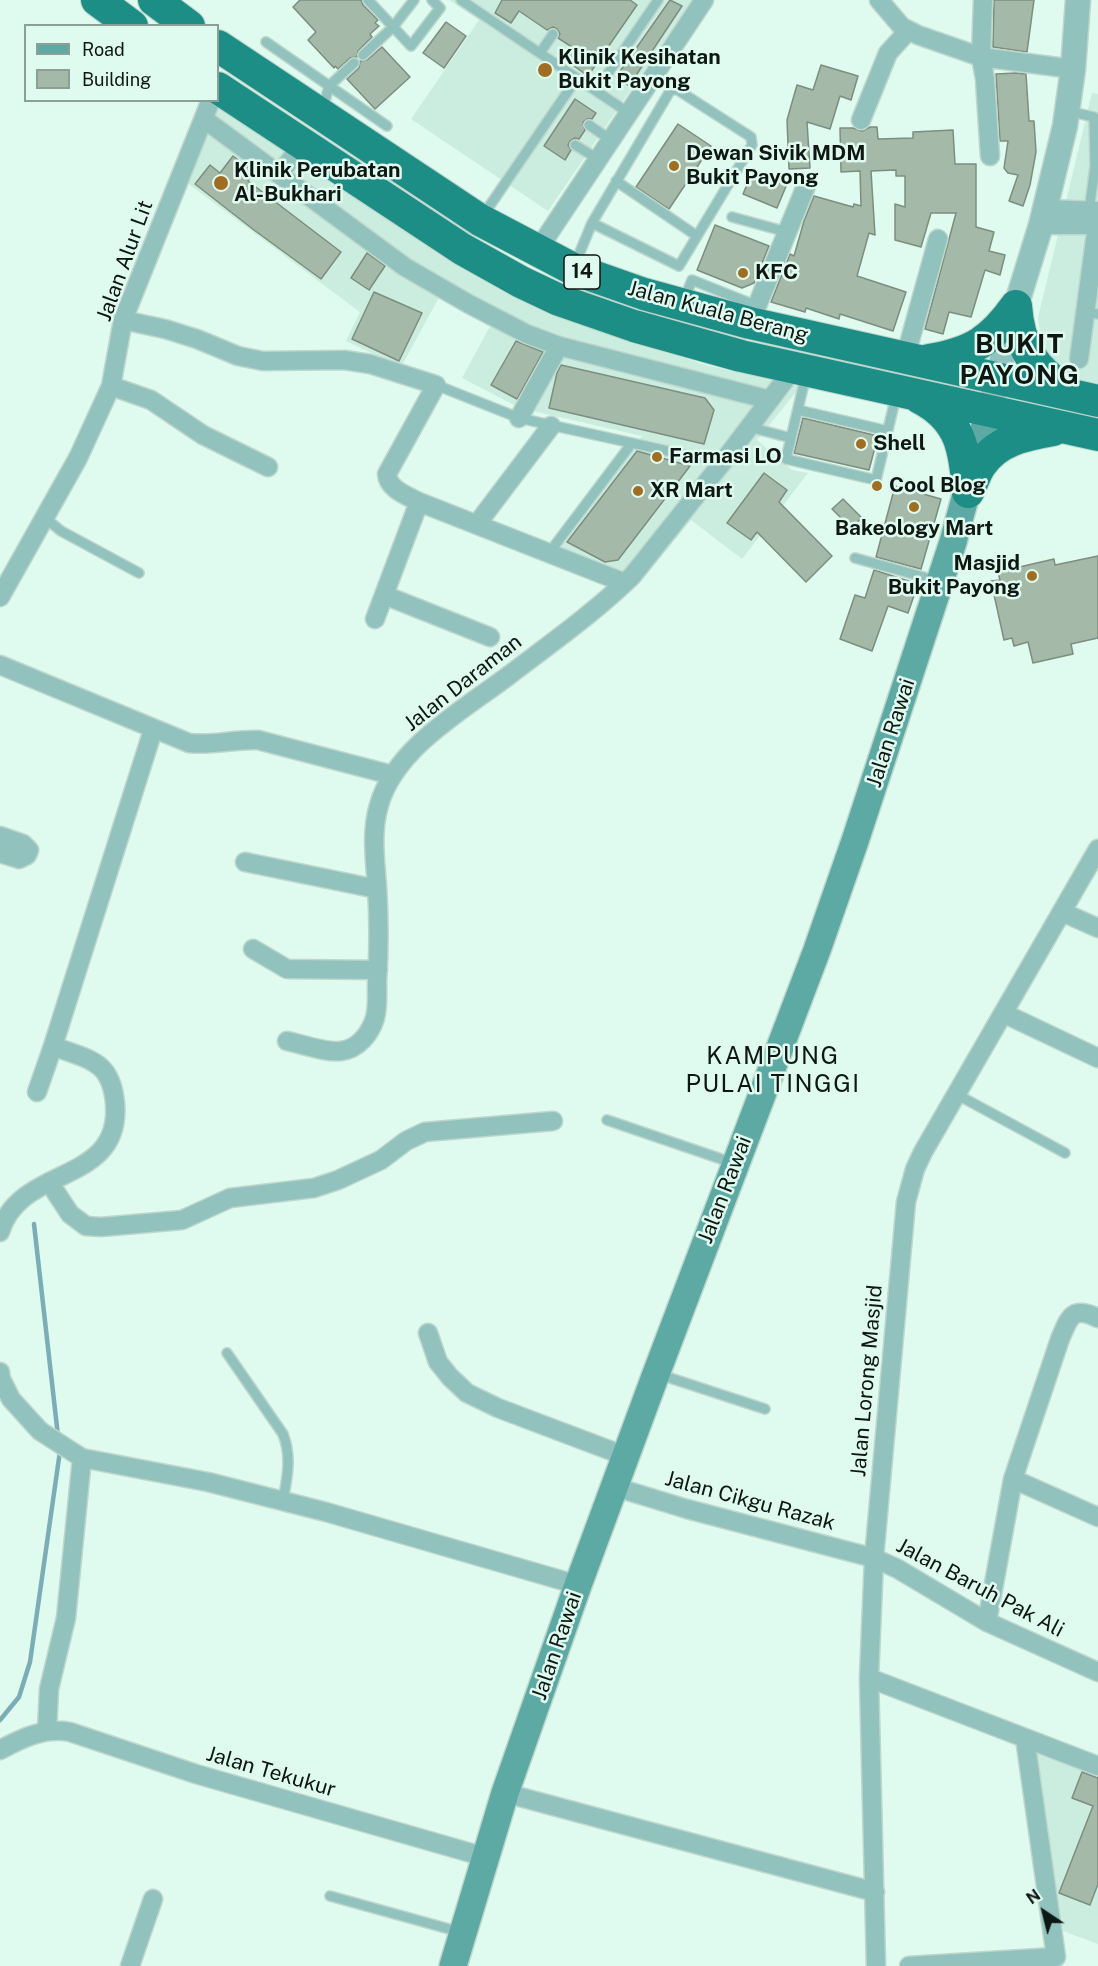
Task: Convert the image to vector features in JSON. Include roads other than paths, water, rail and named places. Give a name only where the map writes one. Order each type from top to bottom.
[{"type":"highway","points":[[97,0],[129,24]]},
{"type":"highway","points":[[154,0],[186,24]]},
{"type":"highway","name":"Jalan Kuala Berang","points":[[219,47],[325,101],[480,220],[573,269],[682,305],[753,314],[913,360],[1085,398]]},
{"type":"highway","name":"Jalan Kuala Berang","points":[[219,89],[462,249],[560,300],[672,338],[905,393],[1098,435]]},
{"type":"highway","points":[[913,360],[951,357],[975,347],[1002,326],[1016,306]]},
{"type":"highway","points":[[1016,306],[1022,337],[1036,366],[1046,377],[1085,398]]},
{"type":"highway","points":[[905,393],[934,405],[947,417],[958,434],[966,464],[968,492]]},
{"type":"highway","points":[[968,492],[980,466],[1005,443],[1025,435],[1064,428]]},
{"type":"main road","name":"Jalan Rawai","points":[[453,1966],[505,1792],[578,1585],[817,950],[855,841],[968,492],[989,411]]},
{"type":"street","points":[[537,251],[704,0]]},
{"type":"street","points":[[879,0],[908,31],[981,57],[1073,69]]},
{"type":"street","points":[[983,0],[981,57],[985,79],[990,156]]},
{"type":"street","points":[[989,411],[1016,306],[1043,217],[1068,111],[1078,0]]},
{"type":"street","points":[[861,120],[888,53],[908,31]]},
{"type":"street","name":"Jalan Alur Lit","points":[[0,597],[78,458],[111,386],[123,320],[210,102]]},
{"type":"street","points":[[204,119],[405,267],[526,334],[559,346],[770,400]]},
{"type":"street","points":[[280,173],[303,144]]},
{"type":"street","points":[[753,314],[806,186]]},
{"type":"street","points":[[1043,217],[1095,218],[1096,249],[1092,313],[1079,359]]},
{"type":"street","points":[[913,360],[938,239]]},
{"type":"street","points":[[123,320],[197,339],[238,356],[263,361],[344,360],[370,364],[436,385],[387,474],[387,481],[392,487],[419,502],[625,584]]},
{"type":"street","points":[[519,418],[559,346]]},
{"type":"street","name":"Jalan Daraman","points":[[287,1041],[339,1051],[351,1048],[369,1032],[375,1017],[378,970],[374,828],[379,804],[392,776],[408,754],[625,584],[770,400],[801,369]]},
{"type":"street","points":[[111,386],[151,400],[203,435],[268,467]]},
{"type":"street","points":[[477,524],[551,426]]},
{"type":"street","points":[[375,619],[419,502]]},
{"type":"street","points":[[384,595],[490,637]]},
{"type":"street","points":[[0,665],[189,743],[198,745],[238,739],[258,740],[392,776]]},
{"type":"street","points":[[37,1092],[153,730]]},
{"type":"street","points":[[0,836],[23,844],[29,850],[25,857],[19,859],[0,853]]},
{"type":"street","name":"Jalan Lorong Masjid","points":[[876,1966],[868,1678],[874,1558],[906,1202],[915,1169],[923,1152],[1098,849]]},
{"type":"street","points":[[245,862],[377,889]]},
{"type":"street","points":[[1062,912],[1098,928]]},
{"type":"street","points":[[253,949],[287,969],[378,970]]},
{"type":"street","points":[[1003,1013],[1098,1058]]},
{"type":"street","points":[[0,1232],[4,1218],[19,1202],[49,1182],[93,1160],[106,1147],[111,1138],[116,1114],[113,1089],[105,1070],[98,1064],[53,1046]]},
{"type":"street","points":[[49,1182],[70,1214],[86,1226],[112,1227],[172,1221],[200,1214],[231,1198],[314,1188],[338,1180],[381,1161],[406,1141],[425,1131],[553,1121]]},
{"type":"street","points":[[987,1622],[1013,1479],[1048,1371],[1069,1318],[1076,1312],[1098,1318]]},
{"type":"street","points":[[428,1333],[438,1362],[467,1393],[498,1408],[625,1456]]},
{"type":"street","points":[[0,1372],[11,1399],[40,1431],[82,1458],[208,1482],[326,1512],[578,1585]]},
{"type":"street","points":[[0,1750],[18,1740],[47,1731],[49,1689],[66,1618],[82,1458]]},
{"type":"street","points":[[1013,1479],[1098,1517]]},
{"type":"street","name":"Jalan Cikgu Razak","points":[[615,1487],[687,1509],[874,1558]]},
{"type":"street","name":"Jalan Baruh Pak Ali","points":[[874,1558],[898,1569],[987,1622],[1098,1672]]},
{"type":"street","points":[[868,1678],[1098,1766]]},
{"type":"street","name":"Jalan Tekukur","points":[[47,1731],[70,1732],[196,1774],[484,1857]]},
{"type":"street","points":[[909,1966],[1056,1958],[1025,1738]]},
{"type":"street","points":[[505,1792],[875,1892]]},
{"type":"street","points":[[130,1966],[153,1899]]},
{"type":"lane","points":[[368,0],[411,46],[440,8],[432,0]]},
{"type":"lane","points":[[363,55],[393,27],[414,0]]},
{"type":"lane","points":[[461,0],[629,113]]},
{"type":"lane","points":[[596,91],[658,0]]},
{"type":"lane","points":[[540,53],[553,34]]},
{"type":"lane","points":[[266,42],[325,101],[387,126]]},
{"type":"lane","points":[[325,101],[354,63]]},
{"type":"lane","points":[[480,220],[577,78]]},
{"type":"lane","points":[[573,269],[592,223],[670,91],[676,89],[751,137],[752,145],[679,266],[592,223]]},
{"type":"lane","points":[[1068,111],[1094,117],[1095,218]]},
{"type":"lane","points":[[589,125],[611,140]]},
{"type":"lane","points":[[575,145],[598,159]]},
{"type":"lane","points":[[616,181],[697,236]]},
{"type":"lane","points":[[732,217],[787,232]]},
{"type":"lane","points":[[801,369],[798,410],[786,459],[876,480],[888,431],[905,393]]},
{"type":"lane","points":[[436,385],[519,418],[722,463]]},
{"type":"lane","points":[[798,410],[888,431]]},
{"type":"lane","points":[[749,427],[791,438]]},
{"type":"lane","points":[[549,553],[632,443]]},
{"type":"lane","points":[[44,517],[61,531],[139,573]]},
{"type":"lane","points":[[855,558],[940,581]]},
{"type":"lane","points":[[956,1094],[1065,1153]]},
{"type":"lane","points":[[608,1120],[736,1164]]},
{"type":"lane","points":[[227,1353],[283,1434],[288,1445],[289,1467],[283,1501]]},
{"type":"lane","points":[[656,1374],[765,1409]]},
{"type":"lane","points":[[330,1896],[463,1932]]},
{"type":"waterway","points":[[34,1224],[58,1436]]},
{"type":"waterway","points":[[0,1720],[19,1697],[30,1662],[60,1451]]},
{"type":"place","name":"Klinik Kesihatan Bukit Payong","points":[[545,70]]},
{"type":"place","name":"Dewan Sivik MDM Bukit Payong","points":[[674,166]]},
{"type":"place","name":"Klinik Perubatan Al-Bukhari","points":[[221,183]]},
{"type":"place","name":"KFC","points":[[743,273]]},
{"type":"place","name":"Shell","points":[[861,444]]},
{"type":"place","name":"Farmasi LO","points":[[657,457]]},
{"type":"place","name":"Cool Blog","points":[[877,486]]},
{"type":"place","name":"XR Mart","points":[[638,491]]},
{"type":"place","name":"Bakeology Mart","points":[[914,507]]},
{"type":"place","name":"Masjid Bukit Payong","points":[[1032,576]]},
{"type":"district","name":"BUKIT PAYONG","points":[[1020,360]]},
{"type":"district","name":"KAMPUNG PULAI TINGGI","points":[[773,1071]]}]
